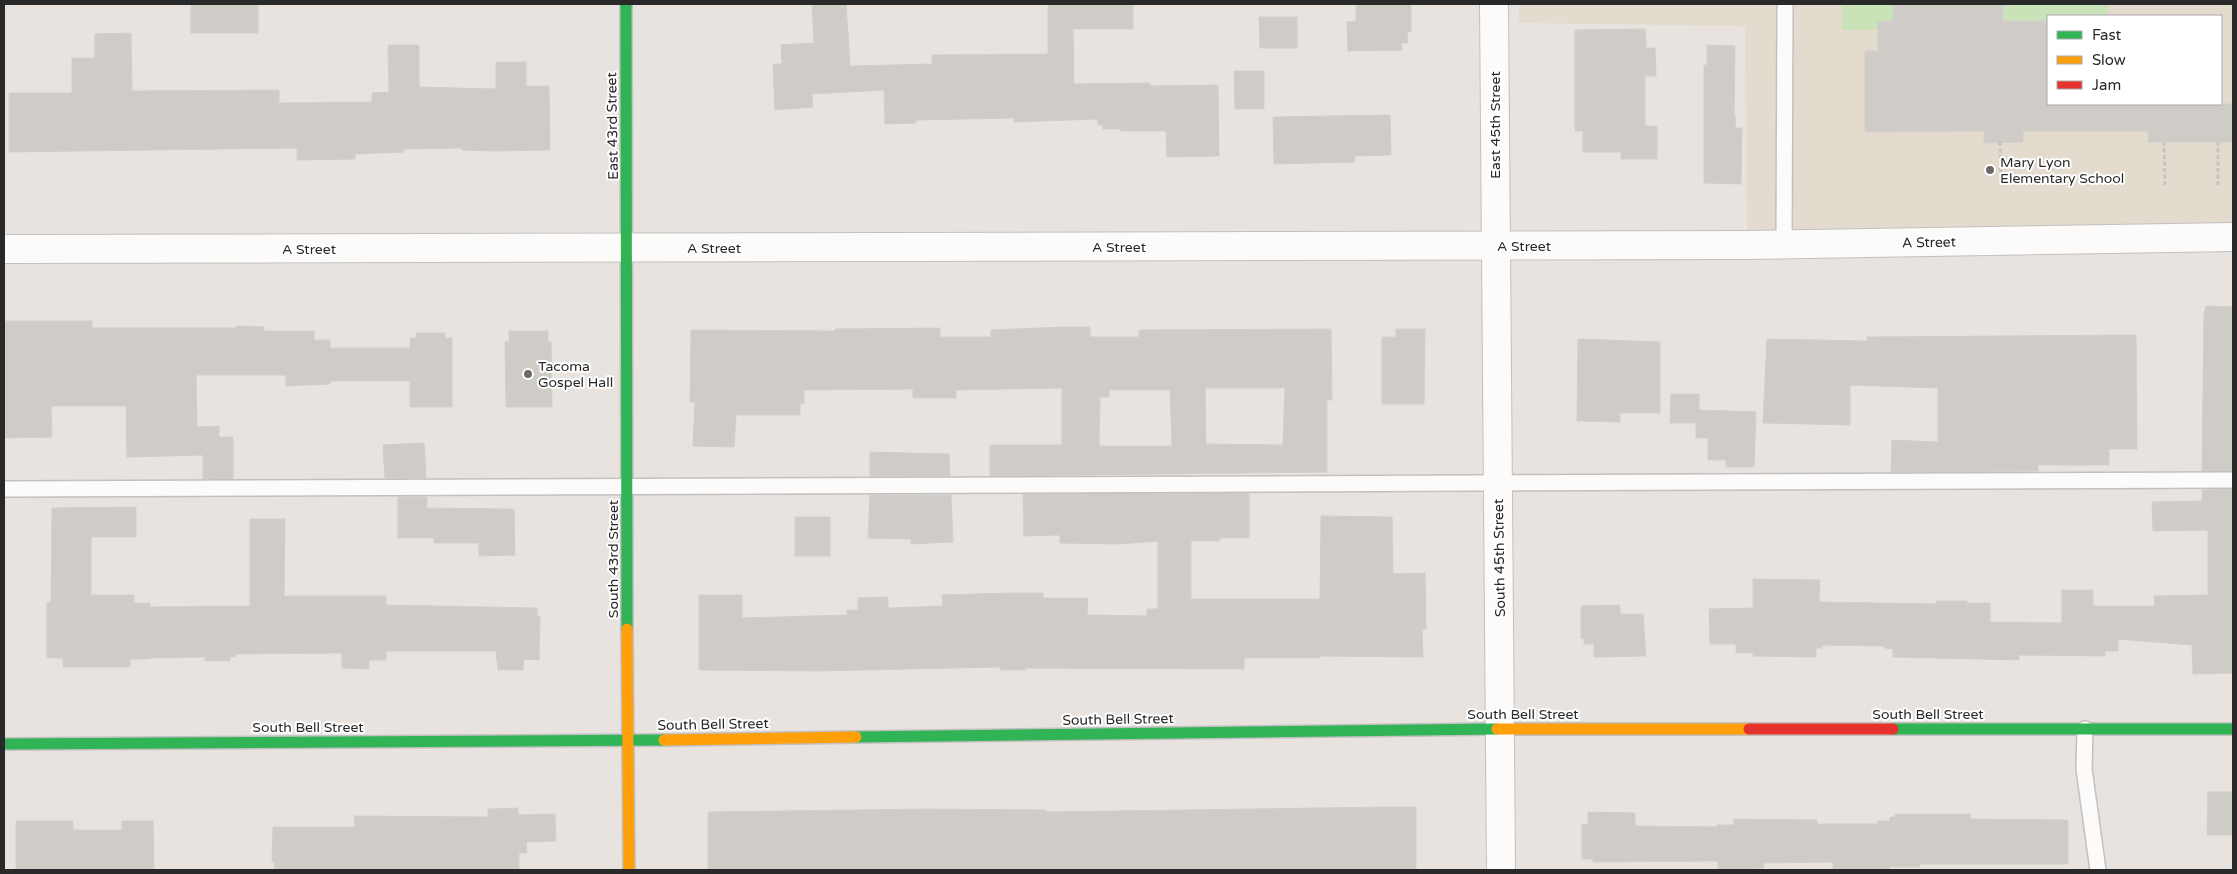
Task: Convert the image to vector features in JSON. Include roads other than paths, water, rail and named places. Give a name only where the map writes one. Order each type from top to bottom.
[{"type":"street","name":"East 43rd Street","points":[[626,4],[629,248]]},
{"type":"street","name":"East 45th Street","points":[[1494,4],[1495,246]]},
{"type":"street","name":"A Street","points":[[4,249],[1495,246],[1784,244],[2233,237]]},
{"type":"street","name":"South 45th Street","points":[[1495,246],[1500,870]]},
{"type":"street","name":"South 43rd Street","points":[[629,248],[628,740],[630,870]]},
{"type":"street","name":"South Bell Street","points":[[4,744],[628,740],[1500,729],[2233,729]]},
{"type":"lane","points":[[1784,244],[1785,4]]},
{"type":"lane","points":[[4,489],[2233,480]]},
{"type":"lane","points":[[2085,729],[2084,769],[2098,870]]},
{"type":"place","name":"Mary Lyon Elementary School","points":[[1990,170]]},
{"type":"place","name":"Tacoma Gospel Hall","points":[[528,374]]}]
